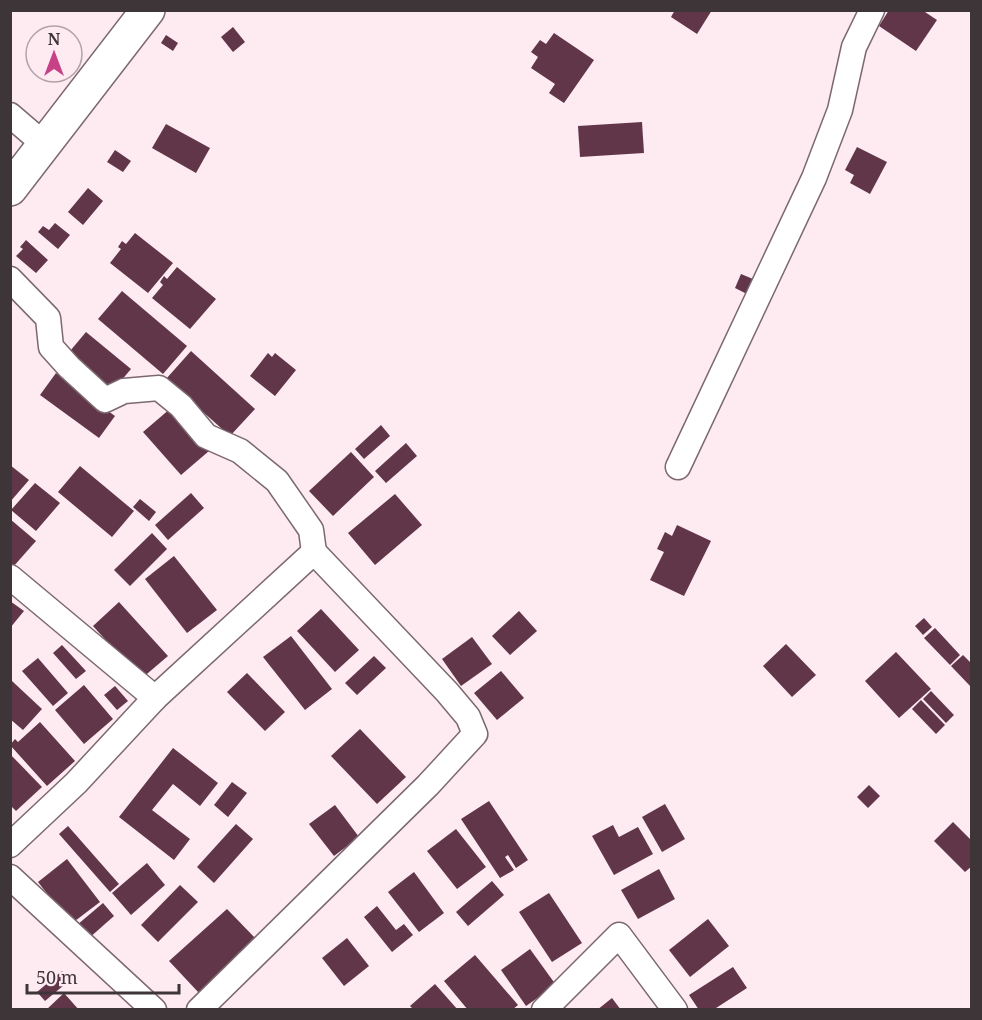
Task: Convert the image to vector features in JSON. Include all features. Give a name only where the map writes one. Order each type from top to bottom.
[{"type":"main road","points":[[10,189],[148,10]]},
{"type":"street","points":[[678,466],[814,178],[840,111],[854,47],[872,10]]},
{"type":"street","points":[[10,115],[45,145]]},
{"type":"street","points":[[10,279],[48,318],[51,347],[105,400],[124,391],[159,388],[182,406],[207,436],[240,451],[277,481],[311,530],[314,552],[447,692],[468,717],[475,734],[428,785],[199,1010]]},
{"type":"street","points":[[10,845],[76,783],[155,698],[314,552]]},
{"type":"street","points":[[10,577],[155,698]]},
{"type":"street","points":[[10,878],[154,1010]]},
{"type":"street","points":[[544,1010],[619,935],[675,1010]]},
{"type":"building","points":[[675,10],[712,10],[697,34],[671,17]]},
{"type":"building","points":[[889,10],[922,10],[937,20],[916,51],[879,26]]},
{"type":"building","points":[[233,27],[245,42],[233,52],[221,37]]},
{"type":"building","points":[[554,33],[594,60],[564,103],[549,93],[555,84],[531,68],[538,57],[531,52],[540,40],[546,44]]},
{"type":"building","points":[[166,35],[178,43],[173,51],[161,43]]},
{"type":"building","points":[[642,122],[644,153],[580,157],[578,126]]},
{"type":"building","points":[[166,124],[210,148],[196,173],[152,148]]},
{"type":"building","points":[[857,147],[887,162],[870,194],[850,183],[854,175],[845,170]]},
{"type":"building","points":[[115,150],[131,161],[123,172],[107,162]]},
{"type":"building","points":[[88,188],[103,201],[83,225],[68,212]]},
{"type":"building","points":[[55,223],[70,235],[58,249],[38,232],[43,226],[49,230]]},
{"type":"building","points":[[135,233],[173,263],[148,293],[110,263],[121,249],[118,247],[122,241],[126,244]]},
{"type":"building","points":[[26,240],[48,260],[36,273],[16,256],[23,249],[20,247]]},
{"type":"building","points":[[177,267],[216,299],[190,329],[152,298],[163,285],[160,282],[164,276],[167,279]]},
{"type":"building","points":[[741,274],[753,279],[747,294],[735,288]]},
{"type":"building","points":[[122,291],[187,346],[163,374],[98,319]]},
{"type":"building","points":[[86,332],[131,369],[109,395],[65,357]]},
{"type":"building","points":[[191,351],[255,409],[230,436],[166,379]]},
{"type":"building","points":[[268,353],[272,357],[275,353],[296,370],[275,396],[250,376]]},
{"type":"building","points":[[56,373],[115,416],[99,438],[40,395]]},
{"type":"building","points":[[171,408],[209,451],[181,475],[143,432]]},
{"type":"building","points":[[381,425],[390,436],[364,459],[355,449]]},
{"type":"building","points":[[406,443],[417,456],[386,483],[375,471]]},
{"type":"building","points":[[351,452],[374,477],[333,516],[309,491]]},
{"type":"building","points":[[10,465],[29,480],[10,502]]},
{"type":"building","points":[[80,466],[134,511],[112,537],[58,492]]},
{"type":"building","points":[[35,483],[60,503],[36,531],[11,510]]},
{"type":"building","points":[[191,493],[204,508],[168,540],[155,525]]},
{"type":"building","points":[[395,494],[422,525],[375,565],[348,533]]},
{"type":"building","points":[[140,499],[156,512],[149,521],[133,507]]},
{"type":"building","points":[[10,519],[36,541],[13,567],[10,565]]},
{"type":"building","points":[[677,525],[711,541],[684,596],[650,580],[664,552],[657,549],[665,532],[672,536]]},
{"type":"building","points":[[152,533],[167,549],[130,586],[114,570]]},
{"type":"building","points":[[174,556],[217,610],[187,633],[145,579]]},
{"type":"building","points":[[10,601],[24,611],[10,628]]},
{"type":"building","points":[[119,602],[168,656],[141,679],[93,626]]},
{"type":"building","points":[[321,609],[359,650],[335,672],[297,631]]},
{"type":"building","points":[[519,611],[537,631],[510,655],[492,636]]},
{"type":"building","points":[[924,618],[932,627],[923,635],[915,626]]},
{"type":"building","points":[[935,628],[960,655],[950,665],[924,638]]},
{"type":"building","points":[[291,636],[332,689],[305,710],[263,657]]},
{"type":"building","points":[[472,637],[492,664],[461,686],[442,659]]},
{"type":"building","points":[[786,644],[816,675],[792,697],[763,666]]},
{"type":"building","points":[[62,645],[86,671],[76,679],[53,653]]},
{"type":"building","points":[[896,652],[931,689],[899,718],[865,681]]},
{"type":"building","points":[[963,655],[972,664],[972,688],[951,666]]},
{"type":"building","points":[[374,656],[386,668],[357,695],[345,683]]},
{"type":"building","points":[[38,658],[68,693],[53,706],[22,671]]},
{"type":"building","points":[[501,671],[524,698],[497,720],[474,693]]},
{"type":"building","points":[[247,673],[285,712],[265,731],[227,692]]},
{"type":"building","points":[[12,681],[42,709],[23,730],[10,719]]},
{"type":"building","points":[[84,685],[113,719],[84,744],[55,710]]},
{"type":"building","points":[[115,686],[128,701],[117,710],[104,695]]},
{"type":"building","points":[[931,691],[954,715],[946,723],[923,699]]},
{"type":"building","points":[[921,700],[945,725],[936,734],[912,709]]},
{"type":"building","points":[[40,722],[75,761],[47,786],[10,745],[15,739],[18,742]]},
{"type":"building","points":[[360,729],[406,777],[377,804],[331,756]]},
{"type":"building","points":[[173,748],[218,783],[200,806],[173,784],[152,810],[190,839],[174,860],[119,817]]},
{"type":"building","points":[[10,754],[42,787],[16,811],[10,805]]},
{"type":"building","points":[[232,782],[247,793],[228,817],[214,805]]},
{"type":"building","points":[[869,785],[880,796],[868,808],[857,797]]},
{"type":"building","points":[[489,801],[528,860],[516,868],[508,855],[505,857],[514,870],[500,878],[461,819]]},
{"type":"building","points":[[665,804],[685,839],[662,852],[642,817]]},
{"type":"building","points":[[335,805],[359,837],[334,856],[309,824]]},
{"type":"building","points":[[953,822],[972,841],[972,866],[965,872],[934,841]]},
{"type":"building","points":[[236,824],[253,839],[214,883],[197,867]]},
{"type":"building","points":[[613,825],[619,837],[638,827],[653,854],[614,875],[592,836]]},
{"type":"building","points":[[68,826],[119,884],[110,892],[59,834]]},
{"type":"building","points":[[456,829],[486,867],[457,889],[427,851]]},
{"type":"building","points":[[67,859],[100,902],[71,924],[38,882]]},
{"type":"building","points":[[147,863],[165,885],[131,915],[112,893]]},
{"type":"building","points":[[659,869],[675,899],[638,919],[621,890]]},
{"type":"building","points":[[414,872],[444,913],[419,932],[388,892]]},
{"type":"building","points":[[492,881],[504,895],[468,926],[456,912]]},
{"type":"building","points":[[180,885],[198,902],[158,942],[141,925]]},
{"type":"building","points":[[549,893],[582,943],[552,962],[519,912]]},
{"type":"building","points":[[103,903],[114,916],[88,939],[77,925]]},
{"type":"building","points":[[377,906],[396,930],[404,924],[413,935],[392,952],[364,917]]},
{"type":"building","points":[[227,909],[257,940],[199,993],[169,961]]},
{"type":"building","points":[[708,919],[729,946],[690,977],[669,950]]},
{"type":"building","points":[[347,938],[369,966],[344,986],[322,958]]},
{"type":"building","points":[[530,949],[556,985],[526,1006],[501,970]]},
{"type":"building","points":[[475,955],[518,1005],[512,1010],[468,1010],[444,981]]},
{"type":"building","points":[[733,967],[747,988],[713,1010],[699,1010],[689,995]]},
{"type":"building","points":[[62,971],[70,980],[45,1001],[37,992]]},
{"type":"building","points":[[435,984],[458,1010],[414,1010],[410,1006]]},
{"type":"building","points":[[64,993],[79,1010],[46,1010]]},
{"type":"building","points":[[612,998],[621,1010],[597,1010]]}]
